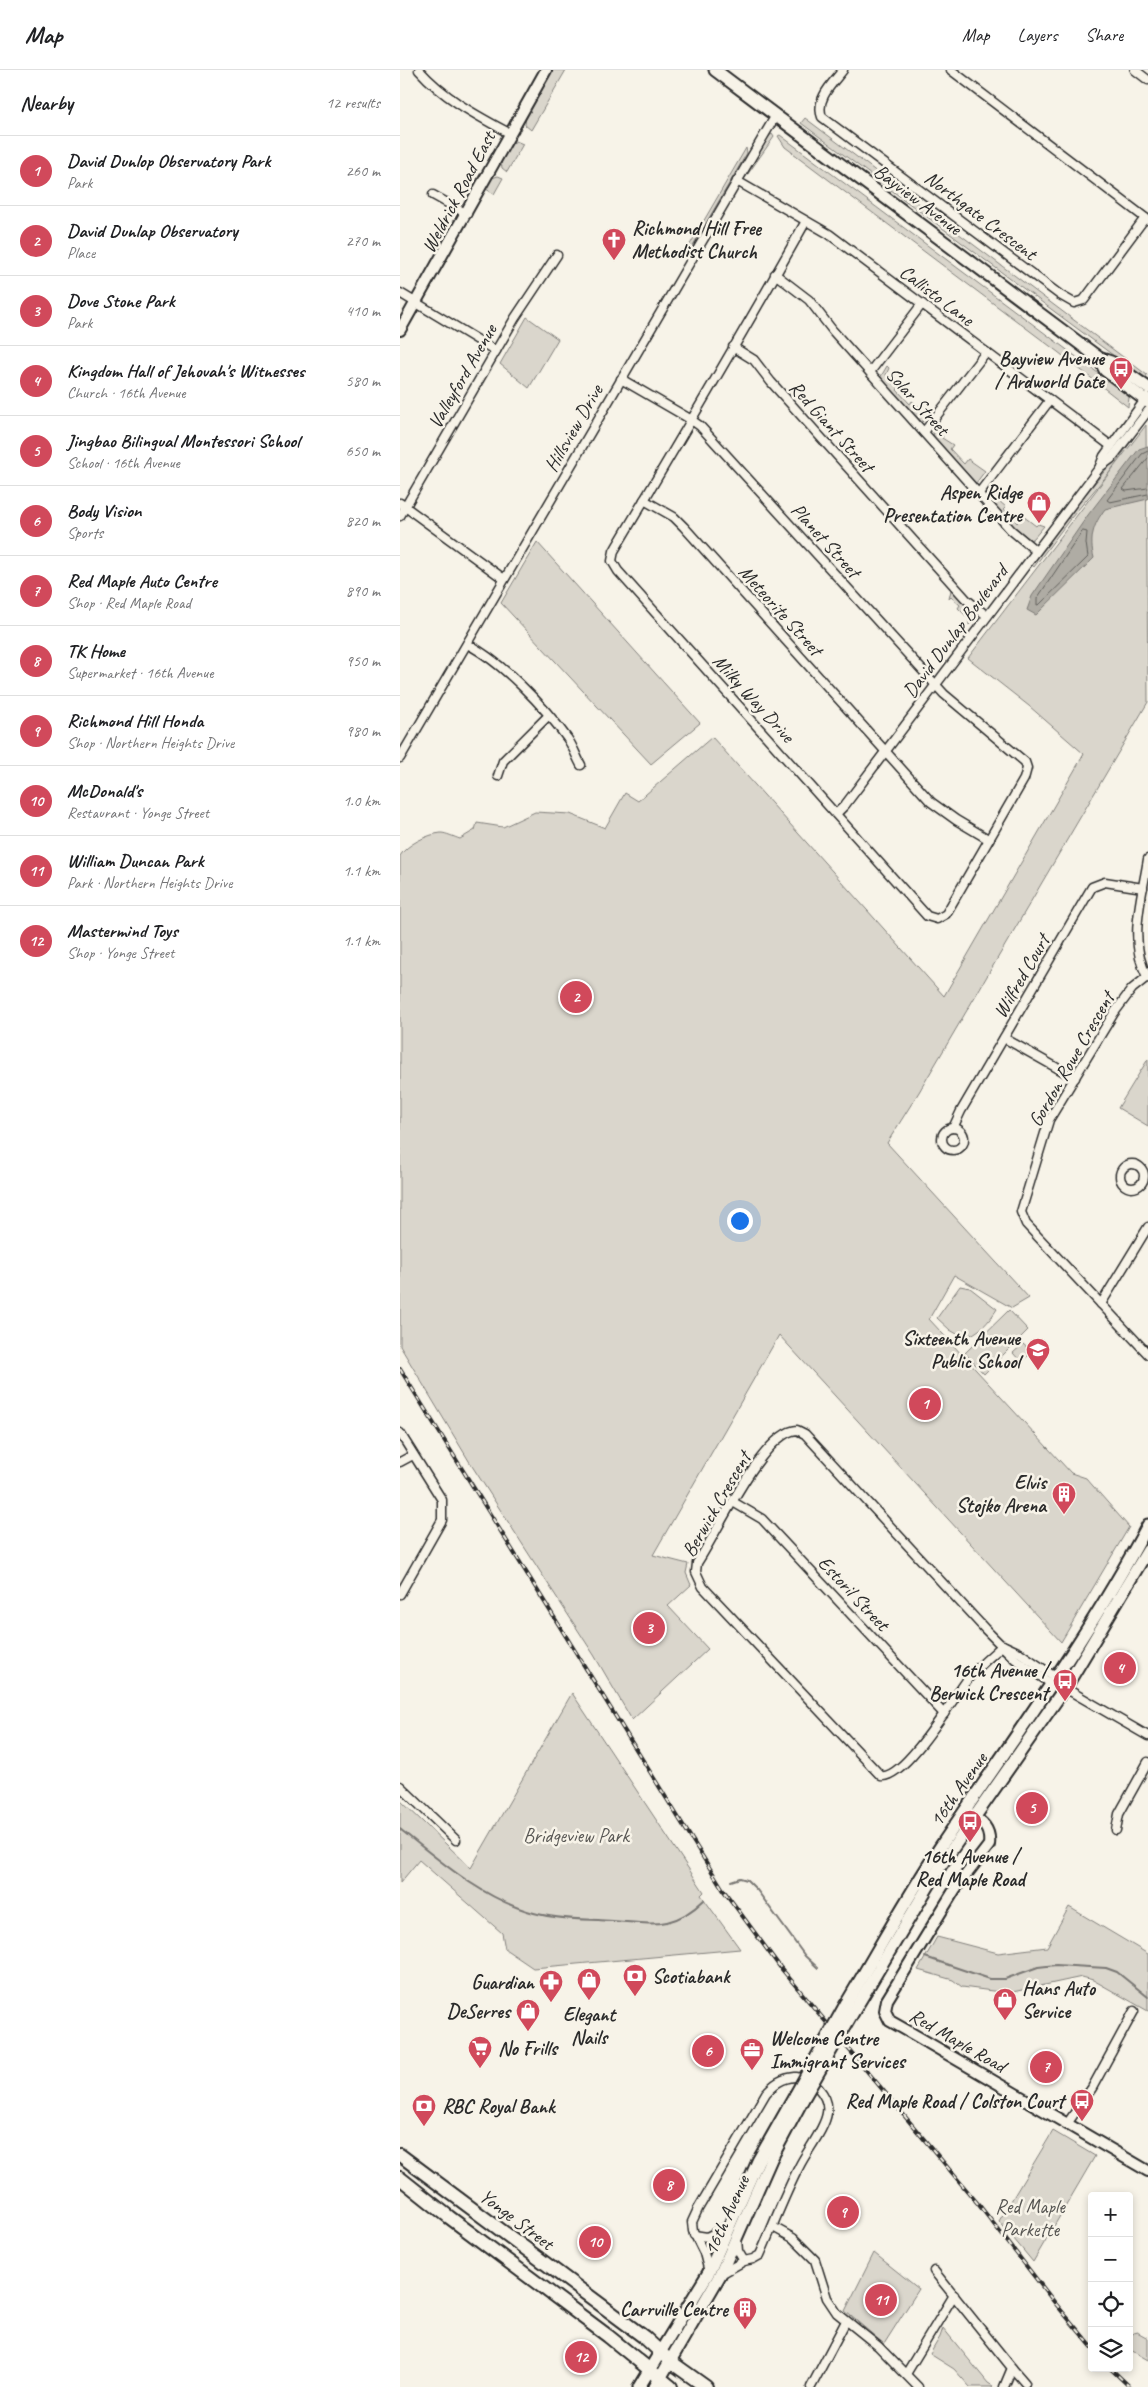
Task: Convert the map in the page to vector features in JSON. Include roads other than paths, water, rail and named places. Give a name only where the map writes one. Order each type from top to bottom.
[{"type":"main road","name":"Bayview Avenue","points":[[715,70],[1099,358],[1112,362],[1147,396]]},
{"type":"main road","name":"16th Avenue","points":[[970,1814],[1104,1604],[1148,1525]]},
{"type":"main road","name":"16th Avenue","points":[[657,2383],[671,2362],[714,2273],[730,2225],[758,2161],[799,2097],[932,1860],[970,1814],[1065,1688],[1148,1550]]},
{"type":"main road","name":"16th Avenue","points":[[639,2387],[737,2236],[799,2097]]},
{"type":"main road","name":"Yonge Street","points":[[400,2155],[644,2337],[671,2362],[706,2387]]},
{"type":"main road","name":"Yonge Street","points":[[400,2178],[649,2369],[657,2383],[672,2387]]},
{"type":"street","points":[[419,70],[433,86],[459,106],[509,133]]},
{"type":"street","name":"Weldrick Road East","points":[[400,330],[467,214],[509,133],[546,70]]},
{"type":"street","name":"Northgate Crescent","points":[[843,70],[823,96],[820,106],[822,117],[1069,301],[1074,303],[1084,300],[1147,219]]},
{"type":"street","points":[[951,70],[1147,219]]},
{"type":"street","points":[[1135,70],[1148,80]]},
{"type":"street","name":"Hillsview Drive","points":[[400,758],[776,115]]},
{"type":"street","name":"Callisto Lane","points":[[737,181],[829,234],[1111,446]]},
{"type":"street","points":[[433,195],[467,214]]},
{"type":"street","name":"Milky Way Drive","points":[[806,221],[614,551],[612,562],[614,567],[928,916],[937,919],[946,914],[1024,779],[1027,768],[1025,762],[936,684]]},
{"type":"street","name":"Valleyford Avenue","points":[[400,516],[403,505],[496,351],[557,255]]},
{"type":"street","name":"Solar Street","points":[[775,274],[809,300],[833,330],[1011,530],[1036,551]]},
{"type":"street","points":[[400,293],[496,351]]},
{"type":"street","points":[[870,372],[922,304]]},
{"type":"street","name":"Red Giant Street","points":[[733,347],[757,364],[771,382],[966,599],[988,616]]},
{"type":"street","points":[[924,432],[986,352]]},
{"type":"street","name":"Planet Street","points":[[621,380],[690,419],[718,443],[936,684]]},
{"type":"street","name":"David Dunlap Boulevard","points":[[836,814],[845,805],[1100,467],[1111,446],[1147,396]]},
{"type":"street","points":[[979,494],[1050,400]]},
{"type":"street","name":"David Dunlap Boulevard","points":[[1100,467],[1111,459],[1148,411]]},
{"type":"street","name":"Meteorite Street","points":[[644,500],[684,526],[931,802],[988,839]]},
{"type":"street","points":[[403,505],[504,579]]},
{"type":"street","points":[[467,644],[500,664],[568,739],[581,765]]},
{"type":"street","points":[[498,776],[503,761],[548,716]]},
{"type":"street","points":[[1148,859],[1137,946],[1148,978]]},
{"type":"street","name":"Wilfred Court","points":[[954,1128],[960,1111],[1092,887],[1105,882],[1144,888]]},
{"type":"street","name":"Gordon Rowe Crescent","points":[[1148,978],[1126,995],[1044,1132],[1021,1212],[1026,1224],[1148,1354]]},
{"type":"street","points":[[1004,1038],[1075,1078]]},
{"type":"street","points":[[1101,1304],[1148,1227]]},
{"type":"street","name":"Berwick Crescent","points":[[1003,1645],[973,1673],[909,1759],[894,1774],[888,1777],[881,1776],[698,1579],[696,1572],[698,1563],[756,1461],[783,1434],[797,1430],[805,1434],[985,1629],[1003,1645],[1016,1659],[1148,1736]]},
{"type":"street","points":[[400,1434],[442,1500],[442,1520],[400,1594]]},
{"type":"street","points":[[400,1462],[413,1455]]},
{"type":"street","name":"Estoril Street","points":[[733,1502],[762,1519],[944,1714]]},
{"type":"street","points":[[1116,1830],[1119,1814],[1148,1762]]},
{"type":"street","points":[[400,1786],[456,1840]]},
{"type":"street","name":"16th Avenue","points":[[884,2011],[887,2000],[943,1908],[990,1845],[990,1835],[986,1825],[970,1814]]},
{"type":"street","name":"Red Maple Road","points":[[884,2011],[890,2021],[1148,2171]]},
{"type":"street","points":[[1067,2124],[1092,2088],[1134,2011]]},
{"type":"street","name":"16th Avenue","points":[[801,2077],[814,2084],[819,2090],[827,2107],[827,2114],[798,2168],[773,2227],[760,2255],[714,2273],[694,2235],[692,2222],[766,2093],[778,2081],[801,2077]]},
{"type":"street","name":"16th Avenue","points":[[694,2235],[708,2237],[730,2225]]},
{"type":"street","points":[[773,2227],[793,2238],[807,2250],[817,2265],[830,2305],[846,2321],[874,2342],[918,2387]]},
{"type":"street","points":[[737,2236],[738,2251],[744,2261]]},
{"type":"street","points":[[934,2271],[1025,2384]]},
{"type":"street","points":[[906,2374],[954,2295]]},
{"type":"street","points":[[811,2387],[846,2321]]},
{"type":"street","points":[[1004,2387],[1012,2368]]},
{"type":"water","points":[[1148,446],[1148,499],[1105,509],[1093,532],[1094,558],[1036,615],[1027,610],[1032,596],[1088,515],[1139,449]]},
{"type":"waterway","points":[[400,1829],[480,1889],[515,1907],[534,1913],[563,1918],[652,1924],[672,1921],[693,1910],[704,1900]]},
{"type":"waterway","points":[[731,1881],[740,1878],[747,1880],[757,1890],[805,1956],[818,1968]]},
{"type":"waterway","points":[[925,1957],[990,1979],[1005,1979],[1038,1967],[1056,1965],[1106,1968],[1117,1972],[1148,1997]]},
{"type":"railway","points":[[400,1369],[724,1891],[780,1967],[979,2205],[1088,2342]]},
{"type":"railway","points":[[1114,2372],[1130,2387]]},
{"type":"place","name":"Richmond Hill Free Methodist Church","points":[[614,261]]},
{"type":"place","name":"Bayview Avenue / Ardworld Gate","points":[[1121,390]]},
{"type":"place","name":"Aspen Ridge Presentation Centre","points":[[1039,524]]},
{"type":"place","name":"David Dunlap Observatory","points":[[576,997]]},
{"type":"place","name":"Sixteenth Avenue Public School","points":[[1038,1371]]},
{"type":"place","name":"David Dunlop Observatory Park","points":[[925,1404]]},
{"type":"place","name":"Elvis Stojko Arena","points":[[1064,1515]]},
{"type":"place","name":"Dove Stone Park","points":[[649,1628]]},
{"type":"place","name":"Kingdom Hall of Jehovah's Witnesses","points":[[1120,1668]]},
{"type":"place","name":"16th Avenue / Berwick Crescent","points":[[1065,1702]]},
{"type":"place","name":"Jingbao Bilingual Montessori School","points":[[1032,1808]]},
{"type":"place","name":"16th Avenue / Red Maple Road","points":[[970,1843]]},
{"type":"place","name":"Scotiabank","points":[[635,1997]]},
{"type":"place","name":"Elegant Nails","points":[[589,2001]]},
{"type":"place","name":"Guardian","points":[[551,2003]]},
{"type":"place","name":"Hans Auto Service","points":[[1005,2021]]},
{"type":"place","name":"DeSerres","points":[[528,2032]]},
{"type":"place","name":"Body Vision","points":[[708,2051]]},
{"type":"place","name":"Red Maple Auto Centre","points":[[1046,2067]]},
{"type":"place","name":"No Frills","points":[[480,2069]]},
{"type":"place","name":"Welcome Centre Immigrant Services","points":[[752,2071]]},
{"type":"place","name":"Red Maple Road / Colston Court","points":[[1082,2122]]},
{"type":"place","name":"RBC Royal Bank","points":[[424,2127]]},
{"type":"place","name":"TK Home","points":[[669,2185]]},
{"type":"place","name":"Richmond Hill Honda","points":[[843,2212]]},
{"type":"place","name":"McDonald's","points":[[595,2242]]},
{"type":"place","name":"William Duncan Park","points":[[881,2300]]},
{"type":"place","name":"Carrville Centre","points":[[745,2330]]},
{"type":"place","name":"Mastermind Toys","points":[[581,2357]]},
{"type":"park label","name":"Bridgeview Park","points":[[576,1835]]},
{"type":"park label","name":"Red Maple Parkette","points":[[1030,2218]]}]
